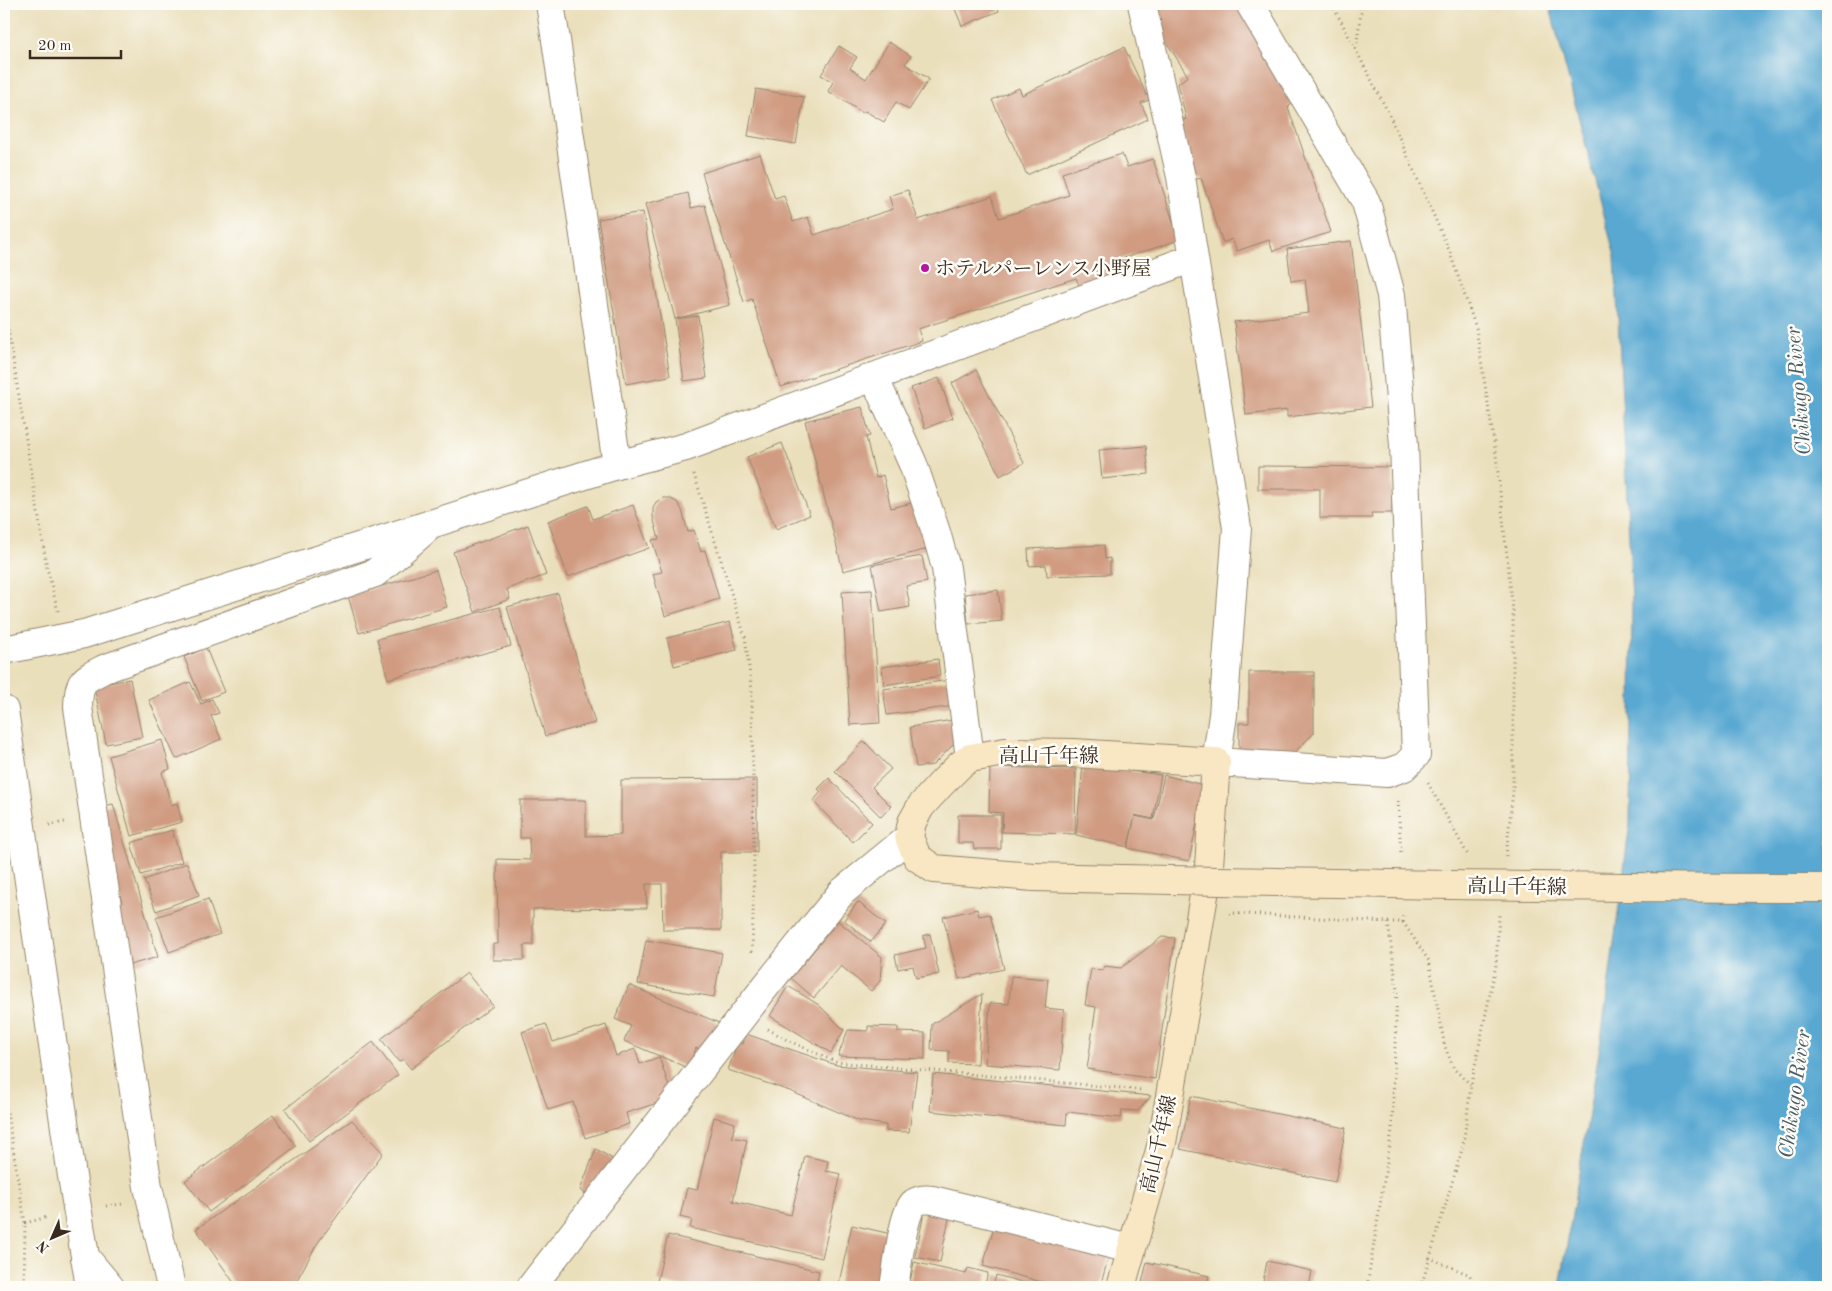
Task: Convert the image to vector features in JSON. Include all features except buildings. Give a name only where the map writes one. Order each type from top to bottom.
[{"type":"main road","name":"高山千年線","points":[[1121,1287],[1130,1249],[1162,1143],[1170,1093],[1201,912],[1209,866],[1216,762],[1074,753],[1005,752],[970,758],[960,765],[921,806],[912,822],[909,838],[916,857],[934,869],[1034,877],[1400,885],[1828,888]]},
{"type":"street","points":[[550,4],[617,465]]},
{"type":"street","points":[[1142,4],[1181,177],[1236,528],[1222,715],[1216,762],[1387,773],[1404,767],[1416,755],[1404,445],[1390,295],[1366,202],[1250,4]]},
{"type":"street","points":[[4,650],[84,634],[617,465],[686,447],[1193,258]]},
{"type":"street","points":[[874,377],[914,464],[946,568],[970,758]]},
{"type":"street","points":[[171,1287],[151,1199],[78,707],[79,687],[88,676],[104,668],[375,573],[432,524]]},
{"type":"street","points":[[4,710],[90,1287]]},
{"type":"street","points":[[531,1287],[743,1015],[842,892],[909,838]]},
{"type":"street","points":[[894,1287],[906,1214],[913,1204],[923,1199],[1130,1249]]},
{"type":"street","points":[[85,1258],[110,1287]]},
{"type":"path","points":[[1332,4],[1387,110],[1449,250],[1476,328],[1496,455],[1514,611],[1514,791],[1505,865]]},
{"type":"path","points":[[1356,49],[1361,13],[1360,4]]},
{"type":"path","points":[[4,305],[47,568],[58,611]]},
{"type":"path","points":[[686,447],[745,637],[752,690],[754,872],[752,966],[766,986]]},
{"type":"path","points":[[1410,762],[1426,778],[1471,861]]},
{"type":"path","points":[[21,830],[94,816]]},
{"type":"path","points":[[1201,912],[1388,922],[1397,990],[1392,1130],[1367,1287]]},
{"type":"path","points":[[1421,1287],[1464,1146],[1471,1085],[1496,965],[1499,912]]},
{"type":"path","points":[[1404,922],[1428,961],[1445,1047],[1454,1069],[1471,1085]]},
{"type":"path","points":[[743,1015],[787,1040],[836,1062],[1170,1093]]},
{"type":"path","points":[[4,1093],[25,1222],[24,1287]]},
{"type":"path","points":[[78,1211],[151,1199]]},
{"type":"path","points":[[1429,1258],[1470,1275],[1473,1287]]},
{"type":"water","name":"Chikugo River","points":[[1549,4],[1828,4],[1828,1287],[1560,1287],[1601,1040],[1630,823],[1632,600],[1615,257]]},
{"type":"place","name":"ホテルパーレンス小野屋","points":[[925,268]]}]
